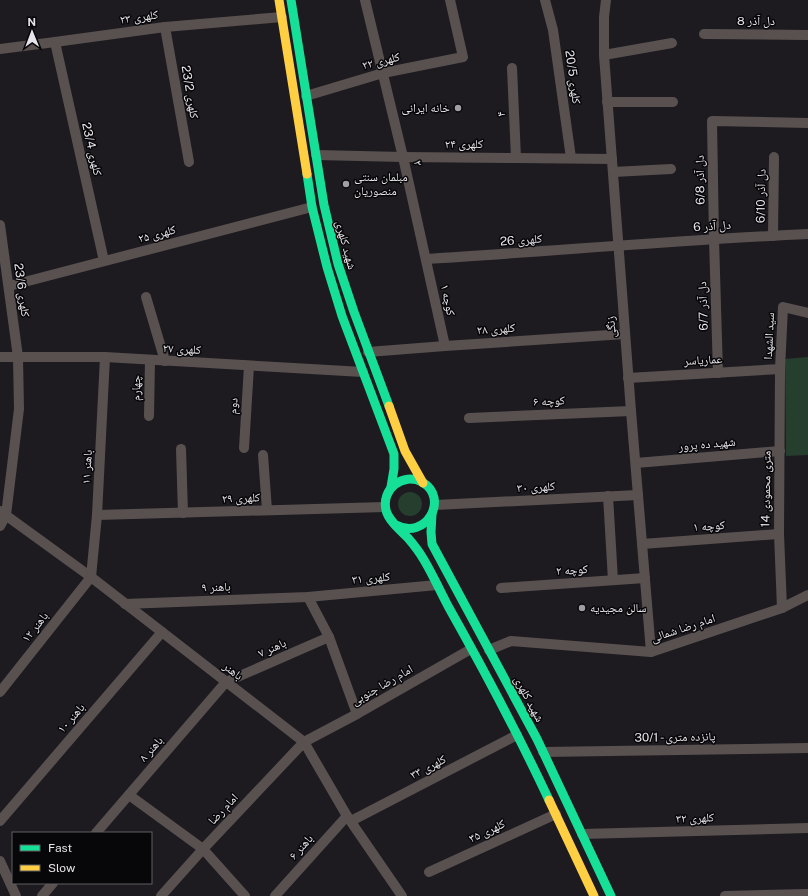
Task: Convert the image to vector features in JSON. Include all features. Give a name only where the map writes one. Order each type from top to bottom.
[{"type":"main road","name":"شهید کلهری","points":[[279,0],[312,207],[327,267],[342,316],[394,454],[394,469],[391,487]]},
{"type":"main road","name":"شهید کلهری","points":[[291,0],[324,205],[338,264],[368,352],[405,451],[423,483]]},
{"type":"main road","points":[[396,525],[412,529],[421,526],[428,521],[434,510],[434,497],[430,489],[423,483],[416,480],[407,479],[398,482],[391,487],[384,502],[389,519],[419,552],[437,585],[517,735],[594,896]]},
{"type":"main road","name":"شهید کلهری","points":[[434,510],[431,532],[432,544],[543,752],[610,896]]},
{"type":"street","name":"۲","points":[[365,0],[404,157],[426,259]]},
{"type":"street","name":"کلهری ۲۲","points":[[306,96],[383,73],[464,56],[450,0]]},
{"type":"street","name":"کلهری 20/5","points":[[545,0],[552,30],[571,158]]},
{"type":"street","name":"زنگی","points":[[606,0],[604,17],[604,55],[607,102],[651,652]]},
{"type":"street","name":"کلهری ۲۳","points":[[0,49],[166,27],[282,17]]},
{"type":"street","name":"کلهری 23/2","points":[[166,27],[189,162]]},
{"type":"street","name":"دل آذر 8","points":[[704,34],[808,35]]},
{"type":"street","name":"کلهری 23/4","points":[[54,42],[104,261]]},
{"type":"street","points":[[604,55],[672,43]]},
{"type":"street","name":"۴","points":[[512,68],[516,158]]},
{"type":"street","points":[[607,102],[673,102]]},
{"type":"street","name":"دل آذر 6/8","points":[[714,238],[712,121],[808,123]]},
{"type":"street","name":"کلهری ۲۴","points":[[316,155],[612,159]]},
{"type":"street","name":"دل آذر 6/10","points":[[773,236],[774,157]]},
{"type":"street","points":[[613,172],[671,170]]},
{"type":"street","name":"کلهری ۲۵","points":[[8,286],[312,207]]},
{"type":"street","name":"کلهری 23/6","points":[[0,225],[2,258],[8,286],[18,358],[19,409],[3,513]]},
{"type":"street","name":"دل آذر 6","points":[[618,246],[714,238],[808,234]]},
{"type":"street","name":"دل آذر 6/7","points":[[714,238],[718,373]]},
{"type":"street","name":"کلهری 26","points":[[426,259],[618,246]]},
{"type":"street","name":"۱ کوچه","points":[[426,259],[445,346]]},
{"type":"street","points":[[146,297],[165,361]]},
{"type":"street","name":"سید الشهدا","points":[[780,369],[783,307],[808,313]]},
{"type":"street","name":"کلهری ۲۸","points":[[368,352],[625,334]]},
{"type":"street","name":"کلهری ۲۷","points":[[0,357],[105,358],[363,372]]},
{"type":"street","name":"باهنر ۱۱","points":[[91,578],[97,515],[105,358]]},
{"type":"street","name":"چهارم","points":[[149,416],[150,360]]},
{"type":"street","name":"دوم","points":[[244,448],[249,366]]},
{"type":"street","name":"عماریاسر","points":[[628,378],[780,369]]},
{"type":"street","name":"14 متری محمودی","points":[[780,369],[778,534],[782,608]]},
{"type":"street","name":"۶ کوچه","points":[[469,418],[631,411]]},
{"type":"street","points":[[181,449],[183,513]]},
{"type":"street","name":"شهید ده پرور","points":[[636,463],[780,451]]},
{"type":"street","points":[[263,456],[267,510]]},
{"type":"street","name":"کلهری ۳۰","points":[[434,510],[638,494]]},
{"type":"street","points":[[608,496],[613,580]]},
{"type":"street","name":"کلهری ۲۹","points":[[97,515],[385,507]]},
{"type":"street","points":[[0,526],[3,513]]},
{"type":"street","name":"باهنر","points":[[3,513],[162,632],[304,742],[349,819],[399,892]]},
{"type":"street","name":"۱ کوچه","points":[[642,544],[778,534]]},
{"type":"street","name":"باهنر ۱۲","points":[[0,692],[91,578]]},
{"type":"street","name":"۲ کوچه","points":[[500,588],[645,578]]},
{"type":"street","name":"کلهری ۳۱","points":[[308,597],[437,585]]},
{"type":"street","name":"امام رضا شمالی","points":[[489,650],[511,641],[651,652],[782,608],[808,595]]},
{"type":"street","points":[[308,597],[328,637],[357,714]]},
{"type":"street","name":"باهنر ۹","points":[[125,604],[308,597]]},
{"type":"street","name":"باهنر ۱۰","points":[[0,821],[162,632]]},
{"type":"street","name":"باهنر ۷","points":[[226,682],[328,637]]},
{"type":"street","name":"امام رضا جنوبی","points":[[304,742],[357,714],[471,649]]},
{"type":"street","name":"باهنر ۸","points":[[97,832],[226,682]]},
{"type":"street","name":"کلهری ۳۳","points":[[349,819],[517,735]]},
{"type":"street","name":"امام رضا","points":[[161,896],[203,849],[304,742]]},
{"type":"street","name":"30/1 - پانزده متری","points":[[543,752],[808,748]]},
{"type":"street","points":[[129,795],[203,849],[245,896]]},
{"type":"street","name":"کلهری ۳۵","points":[[429,872],[556,814]]},
{"type":"street","name":"باهنر ۶","points":[[275,896],[349,819]]},
{"type":"street","name":"کلهری ۳۲","points":[[582,834],[808,828]]},
{"type":"street","points":[[0,861],[16,896]]},
{"type":"street","points":[[42,896],[52,884]]},
{"type":"street","points":[[390,896],[399,892]]},
{"type":"street","points":[[725,896],[808,894]]},
{"type":"green space","points":[[808,357],[808,455],[786,456],[785,359]]},
{"type":"green space","points":[[410,492],[419,495],[422,504],[419,513],[410,516],[401,513],[398,504],[401,495]]},
{"type":"traffic: fast","points":[[291,0],[324,205],[338,264],[389,406]]},
{"type":"traffic: fast","points":[[307,174],[312,207],[327,267],[342,316],[394,454],[394,469],[391,487]]},
{"type":"traffic: fast","points":[[396,525],[407,528],[417,527],[425,523],[431,516],[434,507],[434,498],[430,489],[422,482],[415,479],[408,479],[395,484],[390,489],[385,502],[387,514],[395,525],[415,546],[421,555],[475,654],[549,800]]},
{"type":"traffic: fast","points":[[432,514],[432,544],[537,739],[611,896]]},
{"type":"traffic: slow","points":[[279,0],[307,174]]},
{"type":"traffic: slow","points":[[389,406],[405,451],[423,483]]},
{"type":"traffic: slow","points":[[549,800],[594,896]]},
{"type":"place","name":"خانه ایرانی","points":[[458,108]]},
{"type":"place","name":"مبلمان سنتی منصوریان","points":[[346,184]]},
{"type":"place","name":"سالن مجیدیه","points":[[582,608]]}]
